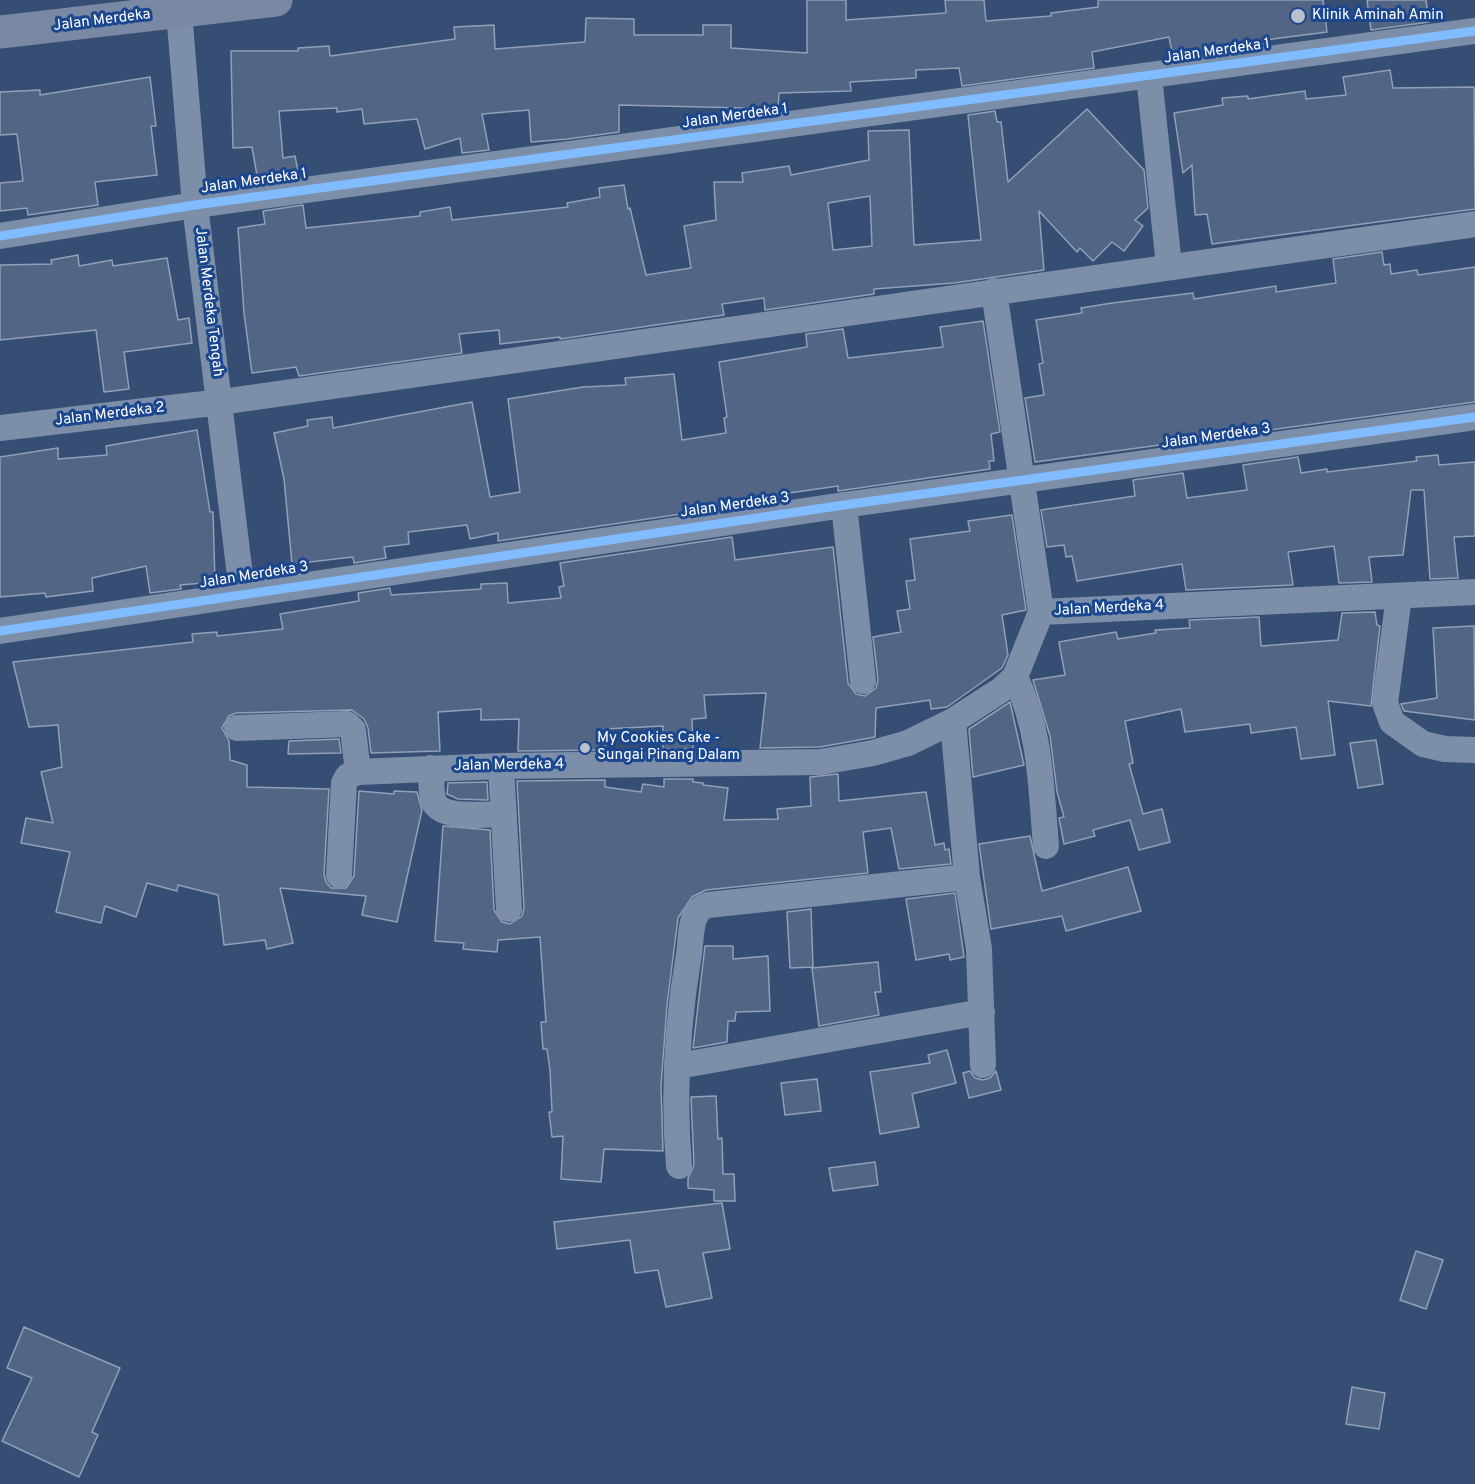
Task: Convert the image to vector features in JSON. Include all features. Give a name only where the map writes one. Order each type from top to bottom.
[{"type":"street","name":"Jalan Merdeka","points":[[0,32],[276,0]]},
{"type":"street","name":"Jalan Merdeka Tengah","points":[[179,12],[195,205],[221,402],[242,592]]},
{"type":"street","name":"Jalan Merdeka 1","points":[[0,236],[195,205],[1475,31]]},
{"type":"street","points":[[1149,76],[1169,266]]},
{"type":"street","name":"Jalan Merdeka 2","points":[[0,428],[221,402],[1475,224]]},
{"type":"street","points":[[994,291],[1041,612]]},
{"type":"street","name":"Jalan Merdeka 3","points":[[0,631],[242,592],[1023,479],[1475,417]]},
{"type":"street","points":[[844,505],[863,681]]},
{"type":"street","name":"Jalan Merdeka 4","points":[[358,772],[501,766],[821,762],[873,753],[908,743],[953,721],[1000,690],[1015,677],[1041,612],[1475,592]]},
{"type":"street","points":[[1399,596],[1385,703],[1392,722],[1423,744],[1445,749],[1475,750]]},
{"type":"street","points":[[1015,677],[1027,700],[1035,729],[1046,846]]},
{"type":"street","points":[[953,721],[967,878],[978,949],[983,1065]]},
{"type":"street","points":[[237,728],[347,724],[353,730],[358,772],[348,776],[344,783],[339,876]]},
{"type":"street","points":[[501,766],[509,909]]},
{"type":"street","points":[[431,768],[434,802],[441,809],[454,814],[504,813]]},
{"type":"street","points":[[679,1166],[676,1096],[683,986],[694,921],[699,909],[708,906],[967,878]]},
{"type":"street","points":[[678,1066],[982,1012]]},
{"type":"building","points":[[807,0],[846,0],[846,20],[946,13],[945,0],[984,0],[986,21],[1051,16],[1051,13],[1098,7],[1098,0],[1323,0],[1327,32],[1265,40],[1266,44],[1173,57],[1169,37],[1092,52],[1094,68],[962,86],[959,68],[916,70],[916,78],[850,82],[851,91],[779,93],[778,111],[744,115],[744,108],[619,105],[619,132],[568,139],[531,142],[529,110],[482,114],[489,150],[462,153],[460,138],[425,149],[417,119],[364,124],[362,109],[337,112],[337,108],[279,111],[283,158],[295,156],[299,176],[258,181],[252,147],[233,148],[231,51],[298,51],[298,48],[329,46],[330,56],[455,39],[454,27],[494,25],[495,49],[585,42],[586,18],[634,19],[634,35],[703,35],[703,25],[731,25],[731,48],[807,53]]},
{"type":"building","points":[[1367,0],[1426,0],[1429,22],[1371,30]]},
{"type":"building","points":[[1390,70],[1393,88],[1474,87],[1475,209],[1212,244],[1207,214],[1195,215],[1192,165],[1183,173],[1174,113],[1223,105],[1222,98],[1248,96],[1248,99],[1305,91],[1306,99],[1346,95],[1343,77]]},
{"type":"building","points":[[150,77],[156,126],[151,126],[157,175],[95,182],[98,205],[28,215],[27,208],[0,211],[0,183],[23,181],[17,134],[0,135],[0,92],[40,90],[40,95]]},
{"type":"building","points":[[1087,109],[1144,170],[1148,208],[1135,220],[1143,226],[1124,251],[1112,242],[1093,261],[1080,248],[1077,252],[1039,211],[1044,270],[954,283],[874,289],[874,294],[765,310],[764,298],[722,304],[724,315],[560,339],[560,337],[500,344],[499,330],[459,334],[462,353],[299,376],[296,367],[252,373],[244,313],[238,228],[265,224],[263,211],[303,205],[306,228],[420,216],[420,212],[450,207],[452,220],[568,207],[567,203],[600,197],[599,188],[624,185],[628,209],[630,208],[646,275],[691,268],[684,226],[716,220],[714,182],[743,182],[742,173],[789,166],[791,175],[869,160],[868,131],[909,130],[914,245],[981,240],[968,115],[995,111],[997,122],[1001,122],[1008,182]],"holes":[[[870,196],[872,246],[833,250],[828,203]]]},
{"type":"building","points":[[1382,252],[1384,265],[1390,264],[1391,274],[1417,270],[1418,275],[1475,267],[1475,402],[1035,462],[1025,398],[1044,395],[1039,364],[1043,363],[1036,320],[1082,313],[1081,308],[1193,293],[1194,299],[1276,286],[1276,292],[1336,283],[1333,259]]},
{"type":"building","points":[[78,255],[79,266],[112,260],[113,266],[167,258],[178,320],[189,318],[192,343],[124,352],[129,389],[104,392],[96,330],[0,340],[0,265],[52,264],[51,260]]},
{"type":"building","points":[[983,321],[1000,432],[991,434],[994,461],[989,461],[990,469],[838,491],[838,486],[782,494],[783,499],[498,541],[498,533],[470,539],[467,525],[408,532],[409,544],[384,547],[386,558],[354,563],[353,557],[292,564],[284,479],[274,433],[308,426],[307,420],[332,417],[333,428],[472,402],[490,497],[520,492],[508,399],[583,387],[626,385],[625,378],[674,374],[682,440],[726,433],[724,418],[727,417],[719,362],[807,347],[806,334],[843,329],[848,358],[943,347],[940,327]]},
{"type":"building","points":[[197,430],[210,512],[213,512],[215,582],[180,585],[181,589],[150,593],[146,566],[92,578],[93,591],[46,597],[45,593],[0,597],[0,457],[58,448],[58,459],[107,455],[106,446]]},
{"type":"building","points":[[1438,455],[1439,465],[1475,462],[1475,536],[1454,537],[1458,578],[1430,579],[1424,490],[1411,490],[1403,555],[1369,557],[1372,582],[1339,583],[1334,546],[1288,552],[1293,585],[1186,590],[1182,564],[1077,581],[1072,556],[1066,557],[1064,545],[1047,547],[1041,510],[1135,496],[1133,480],[1183,473],[1187,498],[1247,490],[1243,465],[1298,457],[1301,473],[1327,469],[1327,472],[1417,461],[1416,457]]},
{"type":"building","points":[[1012,515],[1026,610],[1002,615],[1008,655],[1002,668],[947,707],[931,709],[930,700],[876,708],[875,737],[820,747],[760,748],[766,693],[704,695],[706,718],[692,719],[693,749],[663,749],[663,726],[605,729],[605,750],[518,751],[519,719],[481,720],[481,709],[438,712],[440,751],[371,753],[368,728],[364,719],[352,710],[236,713],[229,716],[222,728],[229,741],[230,760],[247,765],[247,787],[329,789],[324,874],[331,888],[346,888],[354,876],[359,791],[394,794],[394,791],[417,792],[422,810],[397,922],[362,915],[366,896],[280,888],[293,943],[267,949],[265,940],[224,945],[218,895],[178,885],[177,891],[147,883],[136,917],[105,906],[101,923],[56,912],[70,852],[21,843],[26,818],[53,823],[41,772],[62,767],[58,725],[29,727],[13,662],[193,642],[192,634],[217,632],[217,636],[283,629],[280,614],[359,601],[358,593],[390,588],[391,595],[481,589],[481,584],[507,583],[508,603],[561,598],[559,587],[564,586],[560,563],[732,537],[735,560],[833,547],[848,683],[856,694],[865,696],[876,688],[878,680],[873,637],[901,632],[897,611],[910,609],[906,581],[915,580],[910,539],[970,531],[968,521]]},
{"type":"building","points":[[1375,612],[1377,625],[1380,626],[1371,706],[1328,701],[1335,755],[1301,759],[1296,727],[1251,733],[1250,724],[1185,732],[1181,709],[1125,721],[1133,763],[1129,764],[1143,814],[1162,809],[1170,842],[1139,850],[1130,820],[1093,830],[1095,836],[1064,844],[1059,818],[1064,817],[1057,792],[1050,736],[1033,680],[1065,675],[1059,642],[1116,632],[1118,639],[1156,633],[1155,630],[1190,628],[1189,620],[1259,617],[1261,646],[1338,640],[1342,613]]},
{"type":"building","points":[[1474,626],[1475,720],[1404,711],[1401,704],[1437,698],[1433,628]]},
{"type":"building","points":[[1010,702],[1024,765],[973,777],[969,729]]},
{"type":"building","points":[[339,739],[341,753],[288,754],[289,741]]},
{"type":"building","points":[[1376,740],[1383,784],[1358,788],[1350,743]]},
{"type":"building","points":[[838,774],[839,801],[926,792],[935,845],[944,843],[945,850],[949,849],[951,864],[899,869],[891,828],[863,832],[868,873],[706,890],[692,897],[678,918],[667,1005],[661,1086],[663,1151],[604,1149],[601,1182],[561,1179],[563,1136],[552,1137],[549,1112],[552,1112],[550,1070],[547,1049],[543,1049],[541,1022],[546,1022],[540,937],[498,940],[497,952],[463,949],[464,943],[435,941],[443,826],[490,830],[494,910],[502,922],[510,924],[522,916],[524,908],[517,781],[605,780],[605,787],[641,792],[643,784],[664,787],[664,779],[693,779],[693,782],[703,783],[703,785],[728,788],[724,820],[778,819],[777,809],[811,806],[810,777]]},
{"type":"building","points":[[487,782],[488,800],[458,799],[447,794],[448,783]]},
{"type":"building","points":[[1030,836],[1042,891],[1128,867],[1141,911],[1066,931],[1062,916],[991,929],[979,844]]},
{"type":"building","points":[[955,893],[964,957],[950,960],[949,954],[916,960],[906,899]]},
{"type":"building","points":[[811,909],[813,967],[790,968],[787,912]]},
{"type":"building","points":[[705,946],[733,946],[733,959],[768,956],[770,1011],[736,1012],[735,1021],[728,1021],[727,1042],[693,1048]]},
{"type":"building","points":[[878,962],[881,992],[875,992],[879,1015],[819,1026],[812,968]]},
{"type":"building","points":[[947,1050],[956,1083],[912,1094],[919,1127],[880,1134],[870,1072],[930,1063],[928,1055]]},
{"type":"building","points":[[970,1071],[975,1078],[983,1080],[990,1078],[996,1071],[1001,1090],[969,1098],[963,1073]]},
{"type":"building","points":[[817,1079],[821,1111],[785,1115],[781,1083]]},
{"type":"building","points":[[716,1096],[718,1139],[722,1138],[723,1174],[734,1174],[735,1201],[714,1201],[714,1190],[688,1188],[688,1178],[694,1165],[691,1097]]},
{"type":"building","points":[[875,1162],[878,1185],[833,1191],[829,1168]]},
{"type":"building","points":[[722,1203],[730,1249],[703,1253],[712,1298],[666,1307],[658,1270],[635,1273],[630,1240],[557,1249],[554,1222]]},
{"type":"building","points":[[1416,1251],[1443,1260],[1426,1309],[1400,1300]]},
{"type":"building","points":[[24,1327],[120,1368],[92,1432],[98,1435],[79,1477],[2,1441],[32,1378],[7,1368]]},
{"type":"building","points":[[1352,1387],[1385,1393],[1379,1429],[1346,1424]]},
{"type":"cycle path","points":[[0,236],[195,205],[1475,31]]},
{"type":"cycle path","points":[[0,631],[844,505],[1475,417]]},
{"type":"place","name":"Klinik Aminah Amin","points":[[1298,16]]},
{"type":"place","name":"My Cookies Cake - Sungai Pinang Dalam","points":[[585,748]]}]
